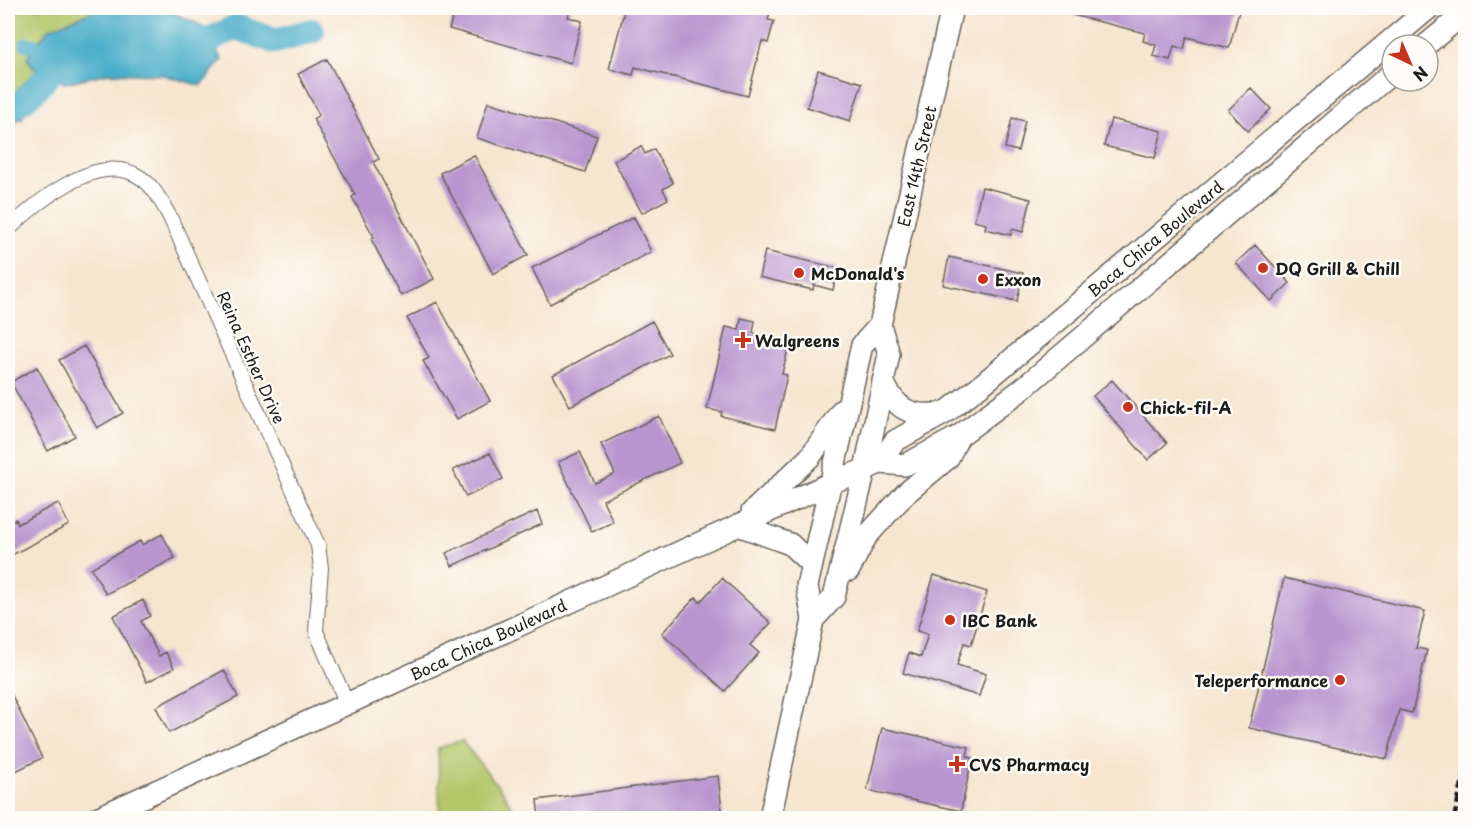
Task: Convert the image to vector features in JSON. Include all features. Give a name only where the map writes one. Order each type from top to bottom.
[{"type":"main road","name":"East 14th Street","points":[[813,620],[807,586],[862,345],[880,325],[952,8]]},
{"type":"main road","name":"Boca Chica Boulevard","points":[[872,466],[895,441],[945,413],[1000,370],[1429,8]]},
{"type":"main road","points":[[1440,33],[1466,12]]},
{"type":"main road","name":"Boca Chica Boulevard","points":[[97,819],[831,483],[872,466],[905,465],[959,436],[1021,390],[1380,83]]},
{"type":"main road","points":[[834,597],[872,466],[883,381],[890,354],[880,325]]},
{"type":"main road","points":[[883,381],[889,394],[908,412],[923,416],[945,413]]},
{"type":"main road","points":[[812,566],[790,544],[738,525],[810,457],[851,395]]},
{"type":"main road","points":[[770,819],[813,620],[834,597],[866,537],[905,494],[948,458],[959,436]]},
{"type":"street","name":"Reina Esther Drive","points":[[8,230],[35,205],[70,183],[95,172],[117,169],[138,176],[154,190],[170,216],[318,544],[321,568],[316,631],[347,704]]},
{"type":"green space","points":[[8,8],[181,8],[151,10],[27,58],[36,71],[11,95],[8,94]]},
{"type":"green space","points":[[462,741],[502,791],[518,818],[440,818],[438,748]]},
{"type":"water","points":[[101,8],[163,8],[205,27],[222,60],[201,86],[163,75],[109,73],[65,83],[36,71],[27,58],[48,29]]},
{"type":"water","points":[[8,94],[11,95],[23,118],[8,124]]},
{"type":"building","points":[[455,8],[571,8],[568,17],[582,21],[571,63],[449,29]]},
{"type":"building","points":[[625,8],[771,8],[768,20],[774,21],[768,43],[762,41],[748,96],[635,67],[633,75],[609,69]]},
{"type":"building","points":[[1061,8],[1240,8],[1229,48],[1187,37],[1184,49],[1174,46],[1170,60],[1153,56],[1156,45],[1143,41],[1145,33],[1060,12]]},
{"type":"building","points":[[327,59],[379,159],[373,162],[434,279],[401,296],[371,239],[374,237],[352,197],[355,195],[313,119],[319,115],[298,74]]},
{"type":"building","points":[[818,70],[862,83],[850,121],[807,107]]},
{"type":"building","points":[[1251,88],[1271,109],[1248,131],[1228,110]]},
{"type":"building","points":[[488,102],[597,136],[585,172],[477,138]]},
{"type":"building","points":[[1012,118],[1025,121],[1018,151],[1005,148]]},
{"type":"building","points":[[1111,119],[1162,131],[1155,158],[1104,146]]},
{"type":"building","points":[[641,146],[645,154],[654,149],[673,183],[663,189],[668,199],[642,213],[614,161]]},
{"type":"building","points":[[474,155],[528,255],[493,274],[440,173]]},
{"type":"building","points":[[982,187],[1031,199],[1023,232],[1012,229],[1011,235],[985,229],[986,224],[974,221]]},
{"type":"building","points":[[634,217],[651,252],[550,304],[532,268]]},
{"type":"building","points":[[1255,245],[1290,283],[1271,301],[1236,263]]},
{"type":"building","name":"McDonald's","points":[[765,251],[838,268],[833,290],[814,285],[813,290],[759,277]]},
{"type":"building","name":"Exxon","points":[[949,257],[1023,273],[1017,301],[943,285]]},
{"type":"building","points":[[437,302],[490,401],[457,419],[423,361],[429,358],[407,318]]},
{"type":"building","name":"Walgreens","points":[[741,318],[755,321],[753,333],[790,341],[782,374],[787,375],[775,429],[721,416],[722,412],[707,409],[726,327],[739,330]]},
{"type":"building","points":[[652,321],[670,354],[570,406],[553,375]]},
{"type":"building","points":[[84,346],[123,413],[97,428],[59,360]]},
{"type":"building","points":[[37,367],[75,436],[48,451],[11,382]]},
{"type":"building","points":[[1112,380],[1167,443],[1148,460],[1093,396]]},
{"type":"building","points":[[659,416],[680,463],[603,500],[613,522],[592,532],[558,462],[580,452],[595,483],[615,474],[601,444]]},
{"type":"building","points":[[490,453],[503,479],[466,497],[453,470]]},
{"type":"building","points":[[58,503],[69,525],[8,557],[8,523],[16,519],[18,524]]},
{"type":"building","points":[[537,511],[542,524],[452,566],[446,553]]},
{"type":"building","points":[[162,534],[175,558],[106,594],[91,568],[140,541],[142,545]]},
{"type":"building","points":[[934,575],[987,592],[971,645],[964,643],[957,665],[986,674],[979,696],[903,673],[909,653],[921,657],[928,634],[917,631]]},
{"type":"building","points":[[722,578],[771,623],[750,645],[759,653],[725,691],[662,633],[696,597],[700,602]]},
{"type":"building","name":"Teleperformance","points":[[1284,578],[1425,611],[1416,648],[1427,650],[1412,713],[1399,710],[1387,759],[1249,728]]},
{"type":"building","points":[[143,600],[150,616],[141,621],[159,656],[166,652],[174,668],[147,682],[113,616]]},
{"type":"building","points":[[224,670],[238,697],[169,733],[156,707]]},
{"type":"building","points":[[8,687],[42,758],[14,772],[8,760]]},
{"type":"building","name":"CVS Pharmacy","points":[[882,728],[969,747],[967,756],[972,758],[961,811],[867,790]]},
{"type":"building","points":[[718,776],[723,819],[539,819],[537,800]]},
{"type":"waterway","points":[[180,47],[191,49],[236,27],[275,41],[312,31]]},
{"type":"waterway","points":[[27,44],[35,46]]},
{"type":"waterway","points":[[8,109],[34,91],[49,75],[67,48]]},
{"type":"railway","points":[[1454,818],[1466,767]]},
{"type":"place","name":"DQ Grill & Chill","points":[[1263,268]]},
{"type":"place","name":"McDonald's","points":[[799,273]]},
{"type":"place","name":"Exxon","points":[[983,279]]},
{"type":"place","name":"Walgreens","points":[[743,340]]},
{"type":"place","name":"Chick-fil-A","points":[[1128,407]]},
{"type":"place","name":"IBC Bank","points":[[950,620]]},
{"type":"place","name":"Teleperformance","points":[[1340,680]]},
{"type":"place","name":"CVS Pharmacy","points":[[957,764]]}]
